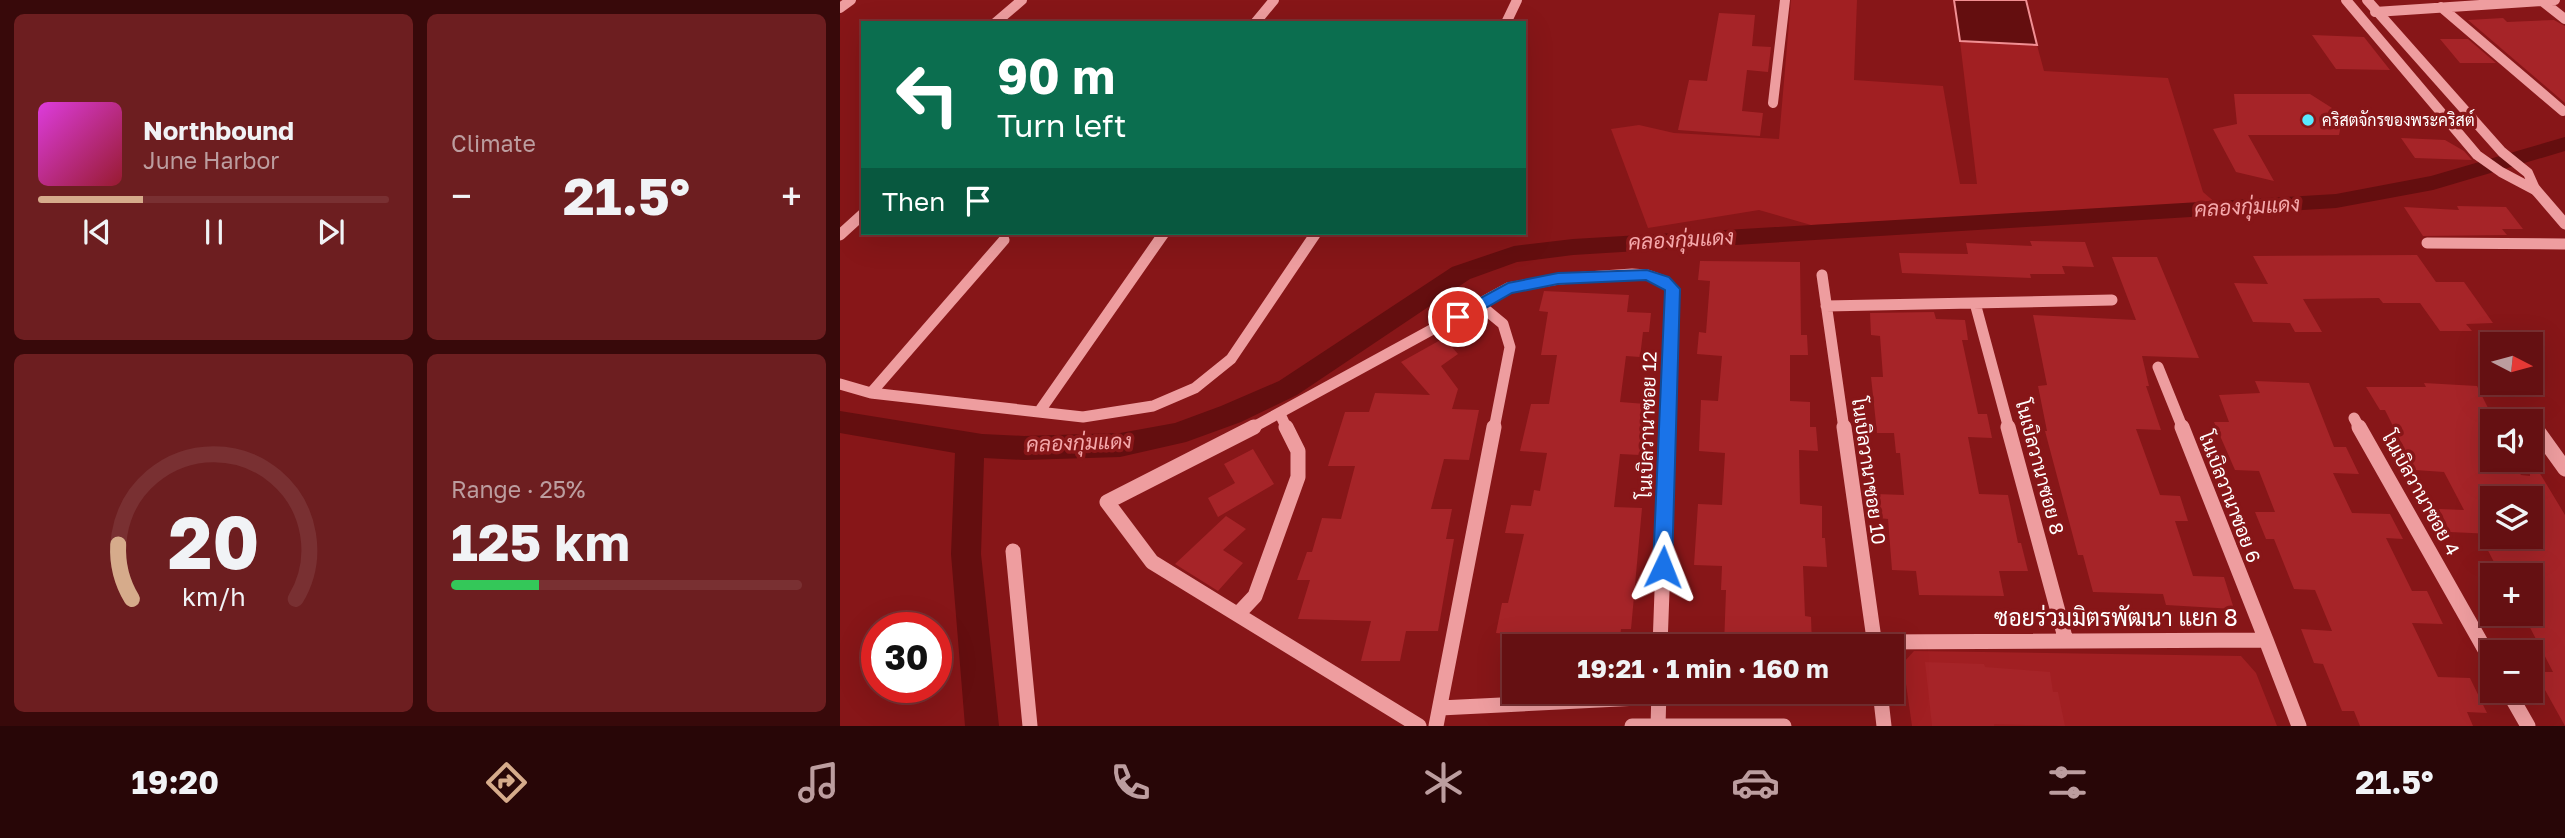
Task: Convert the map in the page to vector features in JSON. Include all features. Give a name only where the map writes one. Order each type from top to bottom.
[{"type":"street","points":[[840,8],[851,0]]},
{"type":"street","points":[[997,21],[1021,0]]},
{"type":"street","points":[[1257,21],[1274,0]]},
{"type":"street","points":[[1507,21],[1517,0]]},
{"type":"street","points":[[1773,103],[1784,0]]},
{"type":"street","points":[[2346,0],[2477,155],[2501,172],[2535,190]]},
{"type":"street","points":[[2367,0],[2502,152],[2523,168],[2535,190],[2565,224]]},
{"type":"street","points":[[2357,13],[2441,7],[2458,3],[2553,0]]},
{"type":"street","points":[[2542,1],[2565,19]]},
{"type":"street","points":[[2441,7],[2563,111]]},
{"type":"street","points":[[840,235],[861,216]]},
{"type":"street","points":[[1039,412],[1163,235]]},
{"type":"street","points":[[840,384],[871,393],[1083,417],[1132,413],[1184,395],[1220,372],[1244,342],[1295,257],[1314,235]]},
{"type":"street","points":[[871,393],[1004,240]]},
{"type":"street","points":[[2427,243],[2565,244]]},
{"type":"street","name":"โนเบิลวานาซอย 12","points":[[1480,304],[1508,288],[1558,279],[1647,275],[1664,281],[1673,289],[1660,634]]},
{"type":"street","name":"โนเบิลวานาซอย 10","points":[[1822,275],[1874,634]]},
{"type":"street","points":[[1826,306],[2112,300]]},
{"type":"street","name":"โนเบิลวานาซอย 8","points":[[1975,303],[2066,641]]},
{"type":"street","points":[[1419,726],[1152,562],[1107,502],[1280,414],[1480,304],[1503,324],[1510,347],[1436,726]]},
{"type":"street","name":"โนเบิลวานาซอย 6","points":[[2158,368],[2266,640]]},
{"type":"street","points":[[1239,613],[1255,596],[1298,477],[1298,451],[1280,414]]},
{"type":"street","name":"โนเบิลวานาซอย 4","points":[[2354,418],[2480,641]]},
{"type":"street","points":[[2543,438],[2565,469]]},
{"type":"street","points":[[1013,551],[1030,726]]},
{"type":"street","points":[[2266,640],[2299,726]]},
{"type":"street","name":"ซอยร่วมมิตรพัฒนา แยก 8","points":[[1904,644],[2266,640]]},
{"type":"street","points":[[2515,703],[2528,726]]},
{"type":"street","points":[[1440,708],[1503,704]]},
{"type":"street","points":[[1658,725],[1659,704]]},
{"type":"street","points":[[1882,704],[1884,726]]},
{"type":"street","points":[[1632,726],[1784,726]]},
{"type":"shaded area","points":[[1791,0],[1857,0],[1854,80],[1943,86],[1960,184],[1977,184],[1960,41],[2037,45],[2044,71],[2168,78],[2203,192],[2217,204],[1811,225],[1759,210],[1648,228],[1611,129],[1639,125],[1674,133],[1779,139]]},
{"type":"shaded area","points":[[1954,0],[2026,0],[2037,45],[1960,41]]},
{"type":"shaded area","points":[[1914,651],[2241,656],[2256,673],[2277,726],[1912,726],[1904,662]]},
{"type":"building","points":[[1719,13],[1755,15],[1752,46],[1771,47],[1768,72],[1747,70],[1742,111],[1763,113],[1760,136],[1678,130],[1689,80],[1707,81]]},
{"type":"building","points":[[2503,18],[2507,22],[2554,20],[2565,26],[2565,103],[2468,20]]},
{"type":"building","points":[[2312,35],[2364,37],[2390,70],[2336,69]]},
{"type":"building","points":[[2440,39],[2468,39],[2496,63],[2460,63]]},
{"type":"building","points":[[2234,94],[2310,94],[2343,115],[2339,135],[2248,135],[2274,181],[2236,172],[2213,129],[2237,124]]},
{"type":"building","points":[[2401,138],[2445,140],[2464,151],[2472,160],[2415,158]]},
{"type":"building","points":[[2457,206],[2506,207],[2523,229],[2502,229],[2507,235],[2423,236],[2404,207],[2459,210]]},
{"type":"building","points":[[2030,241],[2085,242],[2094,267],[2062,266],[2065,274],[2030,274],[2031,278],[1902,273],[1899,253],[1968,254],[1966,243],[2032,246]]},
{"type":"building","points":[[2417,255],[2436,282],[2464,282],[2493,323],[2466,324],[2472,331],[2440,331],[2420,303],[2383,303],[2379,298],[2303,299],[2322,332],[2295,332],[2290,323],[2253,322],[2234,283],[2268,284],[2253,256]]},
{"type":"building","points":[[2112,257],[2157,257],[2199,358],[2142,356],[2149,386],[2146,386],[2161,430],[2136,429],[2160,495],[2180,496],[2188,521],[2175,521],[2193,576],[2224,577],[2234,609],[2166,605],[2163,594],[2093,592],[2083,555],[2078,555],[2045,431],[2038,386],[2047,385],[2033,315],[2136,320]]},
{"type":"building","points":[[1700,261],[1800,262],[1801,335],[1807,335],[1808,355],[1790,355],[1790,401],[1810,402],[1810,427],[1816,427],[1818,451],[1799,450],[1800,504],[1822,506],[1822,538],[1825,538],[1827,567],[1803,566],[1805,616],[1811,617],[1812,634],[1724,634],[1726,590],[1721,590],[1722,566],[1694,565],[1698,504],[1722,505],[1725,453],[1699,451],[1701,400],[1718,401],[1722,356],[1697,354],[1699,332],[1706,333],[1710,281],[1698,280]]},
{"type":"building","points":[[1544,291],[1629,295],[1627,312],[1651,313],[1649,332],[1643,332],[1640,357],[1626,356],[1620,402],[1646,404],[1640,455],[1620,454],[1614,507],[1642,508],[1631,629],[1621,629],[1620,634],[1496,633],[1502,603],[1508,603],[1524,534],[1505,533],[1511,505],[1531,506],[1534,490],[1540,491],[1547,453],[1520,451],[1531,404],[1549,404],[1557,355],[1541,355],[1548,312],[1539,311]]},
{"type":"building","points":[[1934,312],[1936,319],[1965,320],[1968,340],[1962,340],[1978,414],[1987,414],[1992,438],[1968,437],[1979,494],[2008,495],[2018,543],[2021,543],[2028,571],[1999,571],[2004,596],[1919,595],[1916,571],[1892,570],[1888,519],[1879,518],[1876,494],[1904,495],[1900,453],[1896,453],[1894,433],[1877,433],[1871,377],[1883,377],[1880,336],[1871,335],[1870,313]]},
{"type":"building","points":[[1444,338],[1458,354],[1441,366],[1458,389],[1452,409],[1479,410],[1469,460],[1444,459],[1431,509],[1452,509],[1446,539],[1454,539],[1438,631],[1406,631],[1400,661],[1361,661],[1371,621],[1298,619],[1310,580],[1297,580],[1307,552],[1312,552],[1322,518],[1341,519],[1355,466],[1328,466],[1345,412],[1369,412],[1375,393],[1430,395],[1401,362]]},
{"type":"building","points":[[2255,381],[2309,383],[2334,447],[2346,447],[2359,474],[2333,473],[2352,513],[2390,514],[2403,539],[2386,538],[2412,591],[2427,591],[2443,624],[2412,623],[2438,677],[2470,678],[2487,713],[2467,712],[2473,726],[2360,726],[2354,711],[2342,711],[2323,664],[2314,663],[2301,629],[2332,631],[2315,590],[2294,589],[2274,539],[2266,539],[2255,512],[2275,512],[2259,471],[2235,470],[2214,422],[2229,422],[2219,395],[2260,393]]},
{"type":"building","points":[[2424,383],[2477,386],[2488,409],[2480,409],[2480,472],[2519,472],[2521,475],[2530,476],[2530,472],[2539,472],[2565,515],[2565,726],[2543,686],[2543,672],[2553,672],[2543,653],[2543,640],[2536,640],[2529,626],[2543,626],[2543,563],[2494,563],[2487,549],[2543,549],[2543,486],[2480,486],[2480,533],[2450,532],[2439,509],[2464,510],[2444,472],[2415,470],[2385,410],[2380,410],[2366,387],[2426,387]]},
{"type":"building","points":[[1253,449],[1274,484],[1218,517],[1208,498],[1235,483],[1224,464]]},
{"type":"building","points":[[1226,516],[1246,529],[1223,550],[1243,563],[1218,591],[1175,564]]},
{"type":"building","points":[[1925,662],[1984,664],[1985,667],[2050,672],[2053,692],[2058,692],[2065,726],[1932,726]]},
{"type":"waterway","name":"คลองกุ่มแดง","points":[[840,422],[982,446],[1024,448],[1120,445],[1176,434],[1231,414],[1288,388],[1461,273],[1514,254],[1573,247],[2336,201],[2433,183],[2565,144]]},
{"type":"waterway","points":[[970,444],[966,554],[982,726]]},
{"type":"place","name":"คริสตจักรของพระคริสต์","points":[[2308,120]]},
{"type":"route","points":[[1458,317],[1508,288],[1530,282],[1632,274],[1647,275],[1664,281],[1673,289],[1663,567]]}]
